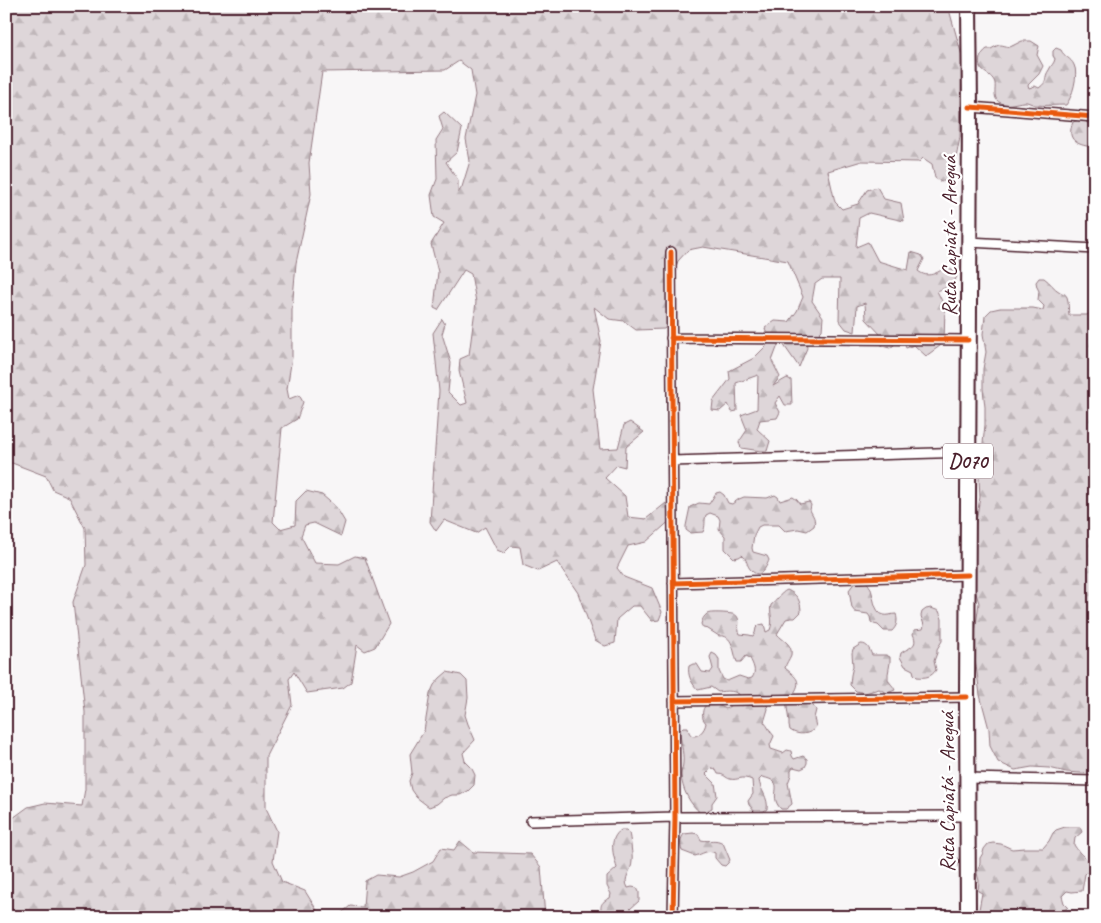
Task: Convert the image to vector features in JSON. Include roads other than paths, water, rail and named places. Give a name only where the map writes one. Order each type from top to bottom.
[{"type":"main road","name":"Ruta Capiatá - Areguá","points":[[968,917],[969,6]]},
{"type":"street","points":[[970,107],[1095,117]]},
{"type":"street","points":[[969,242],[1095,250]]},
{"type":"street","points":[[671,252],[674,701],[673,917]]},
{"type":"street","points":[[671,338],[968,340]]},
{"type":"street","points":[[672,461],[968,452]]},
{"type":"street","points":[[673,583],[968,575]]},
{"type":"street","points":[[674,701],[967,697]]},
{"type":"street","points":[[968,778],[1095,781]]},
{"type":"street","points":[[531,821],[674,817],[968,816]]}]
